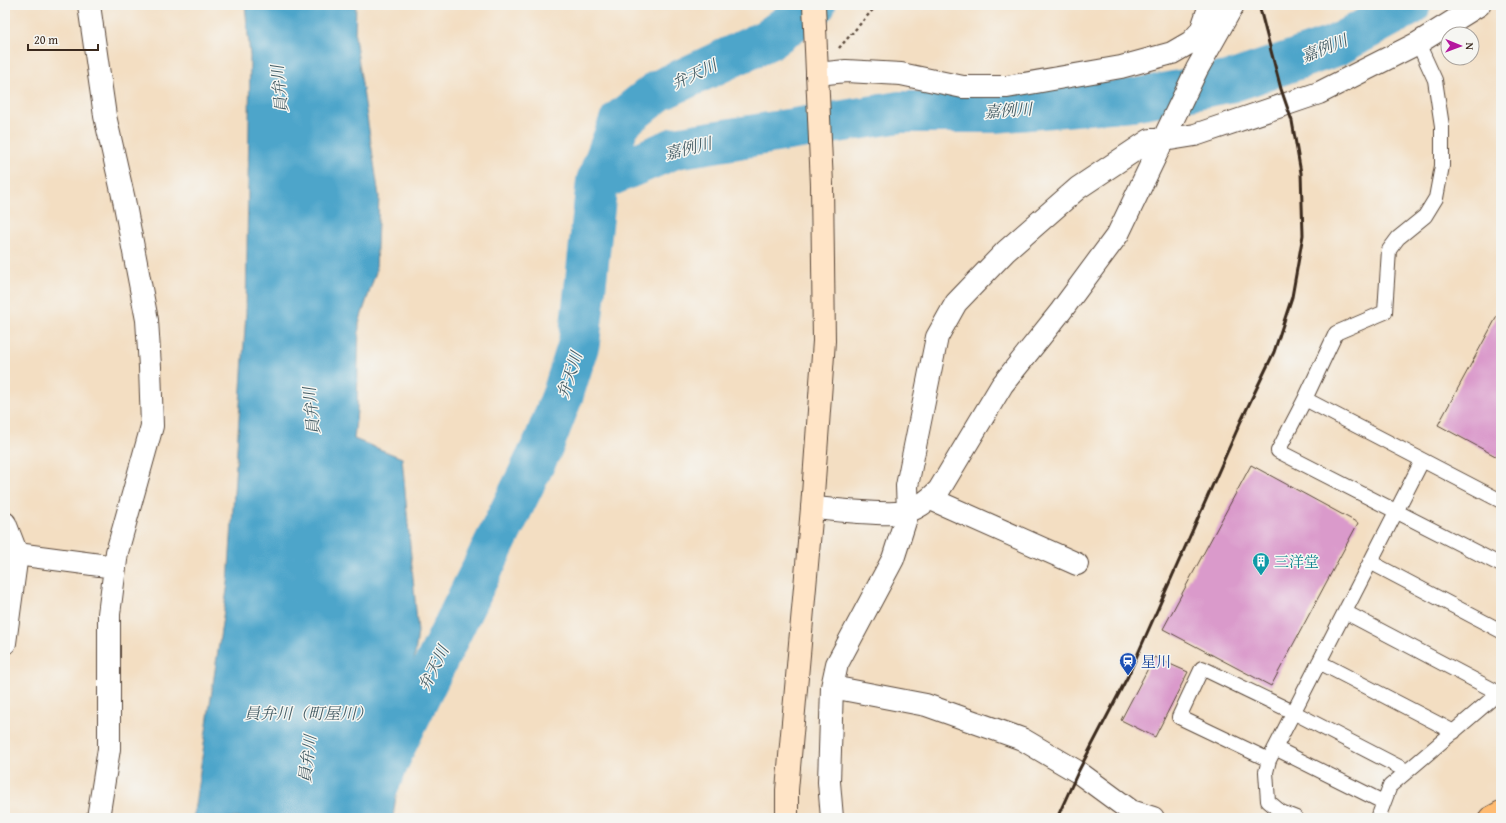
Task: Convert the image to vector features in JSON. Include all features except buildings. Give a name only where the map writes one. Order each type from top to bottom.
[{"type":"main road","points":[[1490,818],[1501,812]]},
{"type":"street","points":[[89,5],[105,116],[124,200],[147,320],[152,426],[117,552],[109,614],[109,748],[98,818]]},
{"type":"street","points":[[787,818],[787,790],[812,508],[824,341],[822,184],[814,5]]},
{"type":"street","points":[[812,508],[908,512],[931,499],[939,490],[1002,385],[1061,311],[1118,234],[1197,69],[1207,35],[1210,5]]},
{"type":"street","points":[[817,74],[846,71],[893,74],[963,87],[1007,87],[1121,67],[1172,53],[1207,35],[1233,5]]},
{"type":"street","points":[[832,818],[828,782],[832,687],[837,664],[894,559],[908,512],[907,486],[937,337],[956,303],[1006,251],[1078,188],[1150,140],[1168,131],[1195,135],[1319,93],[1418,42],[1479,5]]},
{"type":"street","points":[[931,499],[1077,564]]},
{"type":"street","points":[[5,523],[17,554],[5,643]]},
{"type":"street","points":[[17,554],[115,567]]},
{"type":"street","points":[[832,687],[926,705],[1022,739],[1078,772],[1131,811],[1153,818]]},
{"type":"lane","points":[[1418,42],[1435,80],[1442,126],[1442,166],[1436,198],[1425,216],[1398,238],[1389,250],[1385,312],[1336,334],[1278,451],[1501,566]]},
{"type":"lane","points":[[1305,399],[1501,501]]},
{"type":"lane","points":[[1296,818],[1281,812],[1268,801],[1266,772],[1272,754],[1422,460]]},
{"type":"lane","points":[[1370,562],[1501,631]]},
{"type":"lane","points":[[1345,612],[1500,692],[1390,786],[1378,818]]},
{"type":"lane","points":[[1319,662],[1454,732]]},
{"type":"lane","points":[[1383,802],[1272,754],[1179,717],[1202,668],[1293,712],[1407,772]]},
{"type":"path","points":[[817,74],[877,5]]},
{"type":"water","points":[[245,5],[356,5],[355,37],[379,196],[376,272],[359,323],[357,411],[354,439],[402,458],[418,632],[393,818],[193,818],[228,583],[246,313],[250,56]]},
{"type":"waterway","name":"弁天川","points":[[364,818],[395,746],[544,443],[563,394],[579,343],[597,181],[620,121],[658,91],[769,39],[815,5]]},
{"type":"waterway","name":"嘉例川","points":[[597,181],[675,148],[900,112],[995,112],[1132,100],[1233,81],[1335,46],[1410,5]]},
{"type":"railway","points":[[1057,818],[1078,772],[1128,676],[1241,421],[1274,352],[1292,297],[1303,235],[1301,173],[1292,121],[1281,89],[1259,5]]},
{"type":"place","name":"三洋堂","points":[[1261,576]]},
{"type":"place","name":"星川","points":[[1128,676]]},
{"type":"water label","name":"員弁川","points":[[279,89]]},
{"type":"water label","name":"員弁川","points":[[311,411]]},
{"type":"water label","name":"員弁川（町屋川）","points":[[308,713]]},
{"type":"water label","name":"員弁川","points":[[307,759]]}]
